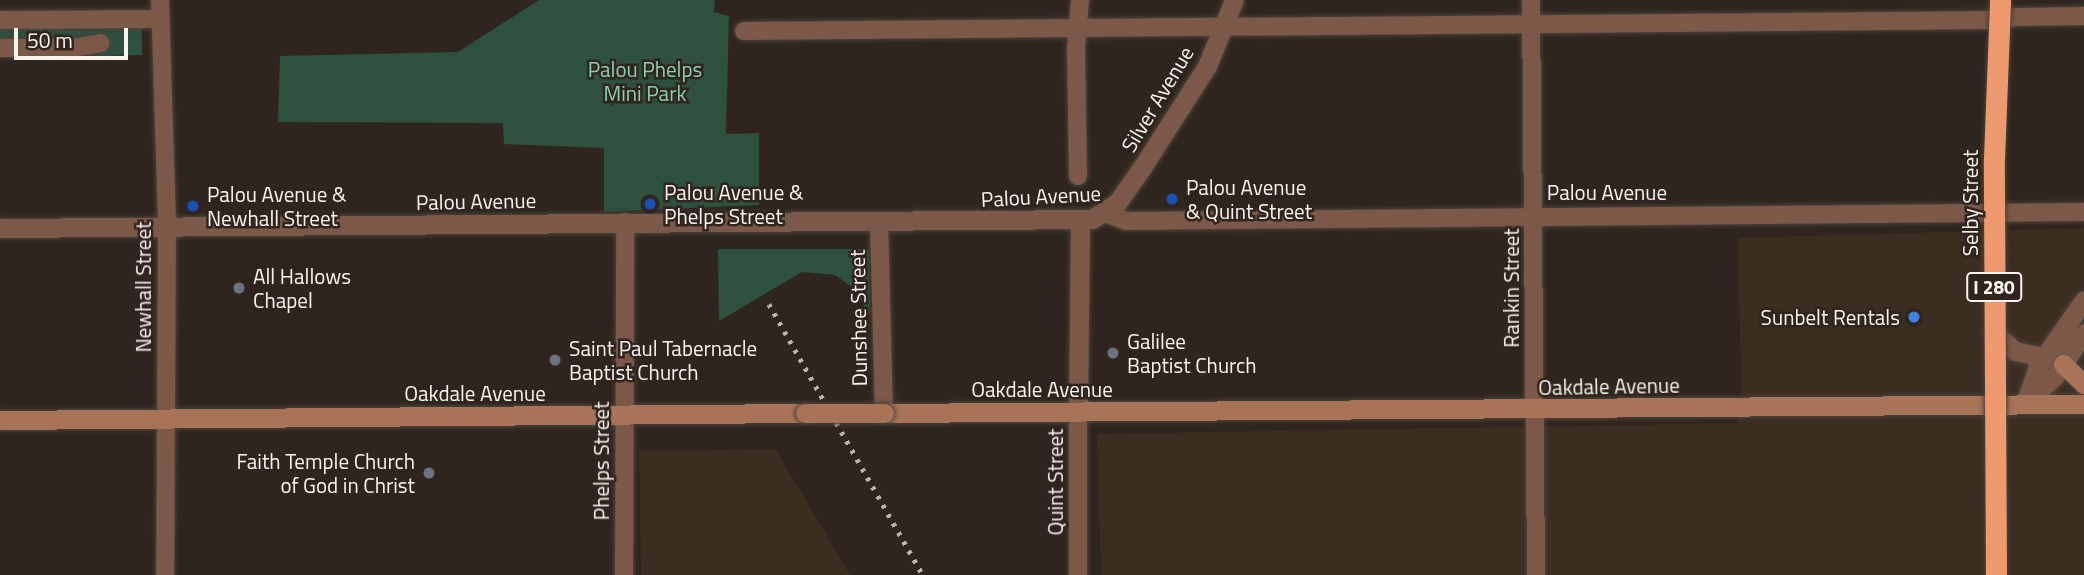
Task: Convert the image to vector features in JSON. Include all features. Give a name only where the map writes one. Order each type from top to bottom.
[{"type":"highway","name":"I 280","points":[[1988,575],[1985,159],[1995,5]]},
{"type":"highway","name":"I 280","points":[[1995,5],[1996,575]]},
{"type":"main road","points":[[2063,364],[2084,384]]},
{"type":"main road","name":"Oakdale Avenue","points":[[0,420],[2084,404]]},
{"type":"street","name":"Newhall Street","points":[[160,0],[167,227],[165,575]]},
{"type":"street","points":[[1078,176],[1080,0]]},
{"type":"street","name":"Silver Avenue","points":[[1105,213],[1124,194],[1200,77],[1234,0]]},
{"type":"street","name":"Rankin Street","points":[[1531,0],[1536,575]]},
{"type":"street","points":[[744,31],[1222,28],[1532,22],[1995,5],[2015,17],[2084,16]]},
{"type":"street","name":"Selby Street","points":[[1995,5],[1992,212],[1996,575]]},
{"type":"street","points":[[0,20],[160,19]]},
{"type":"street","points":[[0,48],[73,48],[100,43]]},
{"type":"street","name":"Palou Avenue","points":[[0,228],[1080,221],[1105,213],[1126,220],[2084,212]]},
{"type":"street","name":"Quint Street","points":[[1078,575],[1080,221]]},
{"type":"street","name":"Phelps Street","points":[[624,575],[625,222]]},
{"type":"street","name":"Dunshee Street","points":[[879,222],[884,413]]},
{"type":"street","points":[[2025,404],[2038,366],[2084,300]]},
{"type":"street","points":[[1994,333],[2015,351],[2044,357]]},
{"type":"street","points":[[2025,404],[2063,364],[2084,333]]},
{"type":"shaded area","points":[[2084,228],[2084,575],[1101,575],[1097,434],[1738,423],[1741,383],[1738,238]]},
{"type":"shaded area","points":[[775,449],[850,575],[641,575],[639,451]]},
{"type":"green space","name":"Palou Phelps Mini Park","points":[[539,0],[715,0],[714,12],[729,16],[726,134],[759,133],[759,205],[604,212],[604,148],[504,144],[503,123],[278,122],[280,56],[458,52]]},
{"type":"green space","points":[[142,25],[142,55],[72,57],[0,41],[0,27]]},
{"type":"green space","points":[[718,249],[869,249],[870,316],[852,287],[835,275],[802,272],[719,321]]},
{"type":"railway","points":[[769,304],[923,575]]},
{"type":"place","name":"Palou Avenue & Quint Street","points":[[1172,199]]},
{"type":"place","name":"Palou Avenue & Phelps Street","points":[[650,204]]},
{"type":"place","name":"Palou Avenue & Newhall Street","points":[[193,206]]},
{"type":"place","name":"All Hallows Chapel","points":[[239,288]]},
{"type":"place","name":"Sunbelt Rentals","points":[[1914,317]]},
{"type":"place","name":"Galilee Baptist Church","points":[[1113,353]]},
{"type":"place","name":"Saint Paul Tabernacle Baptist Church","points":[[555,360]]},
{"type":"place","name":"Faith Temple Church of God in Christ","points":[[429,473]]}]
